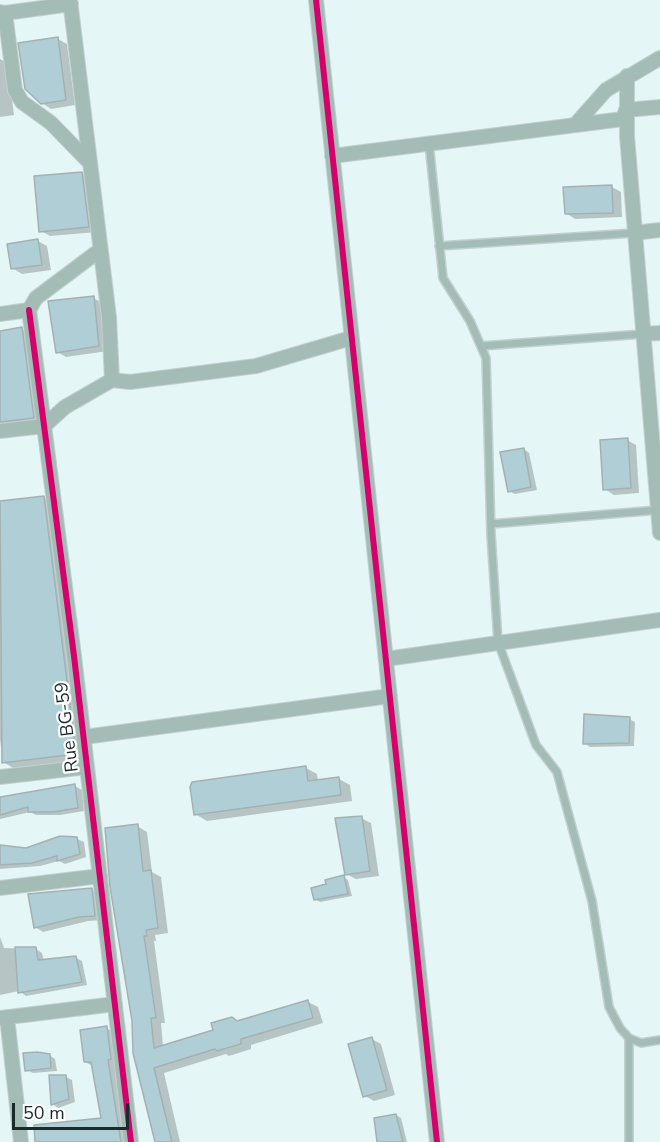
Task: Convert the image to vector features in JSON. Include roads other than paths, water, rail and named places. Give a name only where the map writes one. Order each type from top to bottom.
[{"type":"street","points":[[316,0],[437,1142]]},
{"type":"street","points":[[88,161],[51,123],[22,102],[15,90],[2,13],[70,2],[108,317],[112,380]]},
{"type":"street","points":[[575,125],[606,90],[660,57]]},
{"type":"street","points":[[627,76],[626,110],[634,232],[656,451],[660,533]]},
{"type":"street","points":[[626,110],[660,107]]},
{"type":"street","points":[[332,156],[623,119],[626,110]]},
{"type":"street","points":[[634,232],[660,230]]},
{"type":"street","points":[[0,314],[29,310],[36,298],[100,250]]},
{"type":"street","name":"Rue BG-59","points":[[29,310],[84,737],[131,1142]]},
{"type":"street","points":[[643,334],[660,333]]},
{"type":"street","points":[[0,431],[44,426],[65,407],[112,380],[130,382],[256,366],[351,338]]},
{"type":"street","points":[[386,659],[660,620]]},
{"type":"street","points":[[84,737],[390,696]]},
{"type":"street","points":[[0,777],[87,767]]},
{"type":"street","points":[[0,888],[100,876]]},
{"type":"street","points":[[21,1142],[4,1017],[115,1004]]},
{"type":"lane","points":[[429,143],[443,278],[470,321],[486,358],[491,525],[498,642],[536,746],[557,772],[592,902],[609,1007],[620,1029],[629,1038],[641,1042],[660,1040]]},
{"type":"lane","points":[[439,246],[634,232]]},
{"type":"lane","points":[[481,346],[643,334]]},
{"type":"lane","points":[[491,525],[658,510]]},
{"type":"lane","points":[[629,1038],[629,1142]]}]
